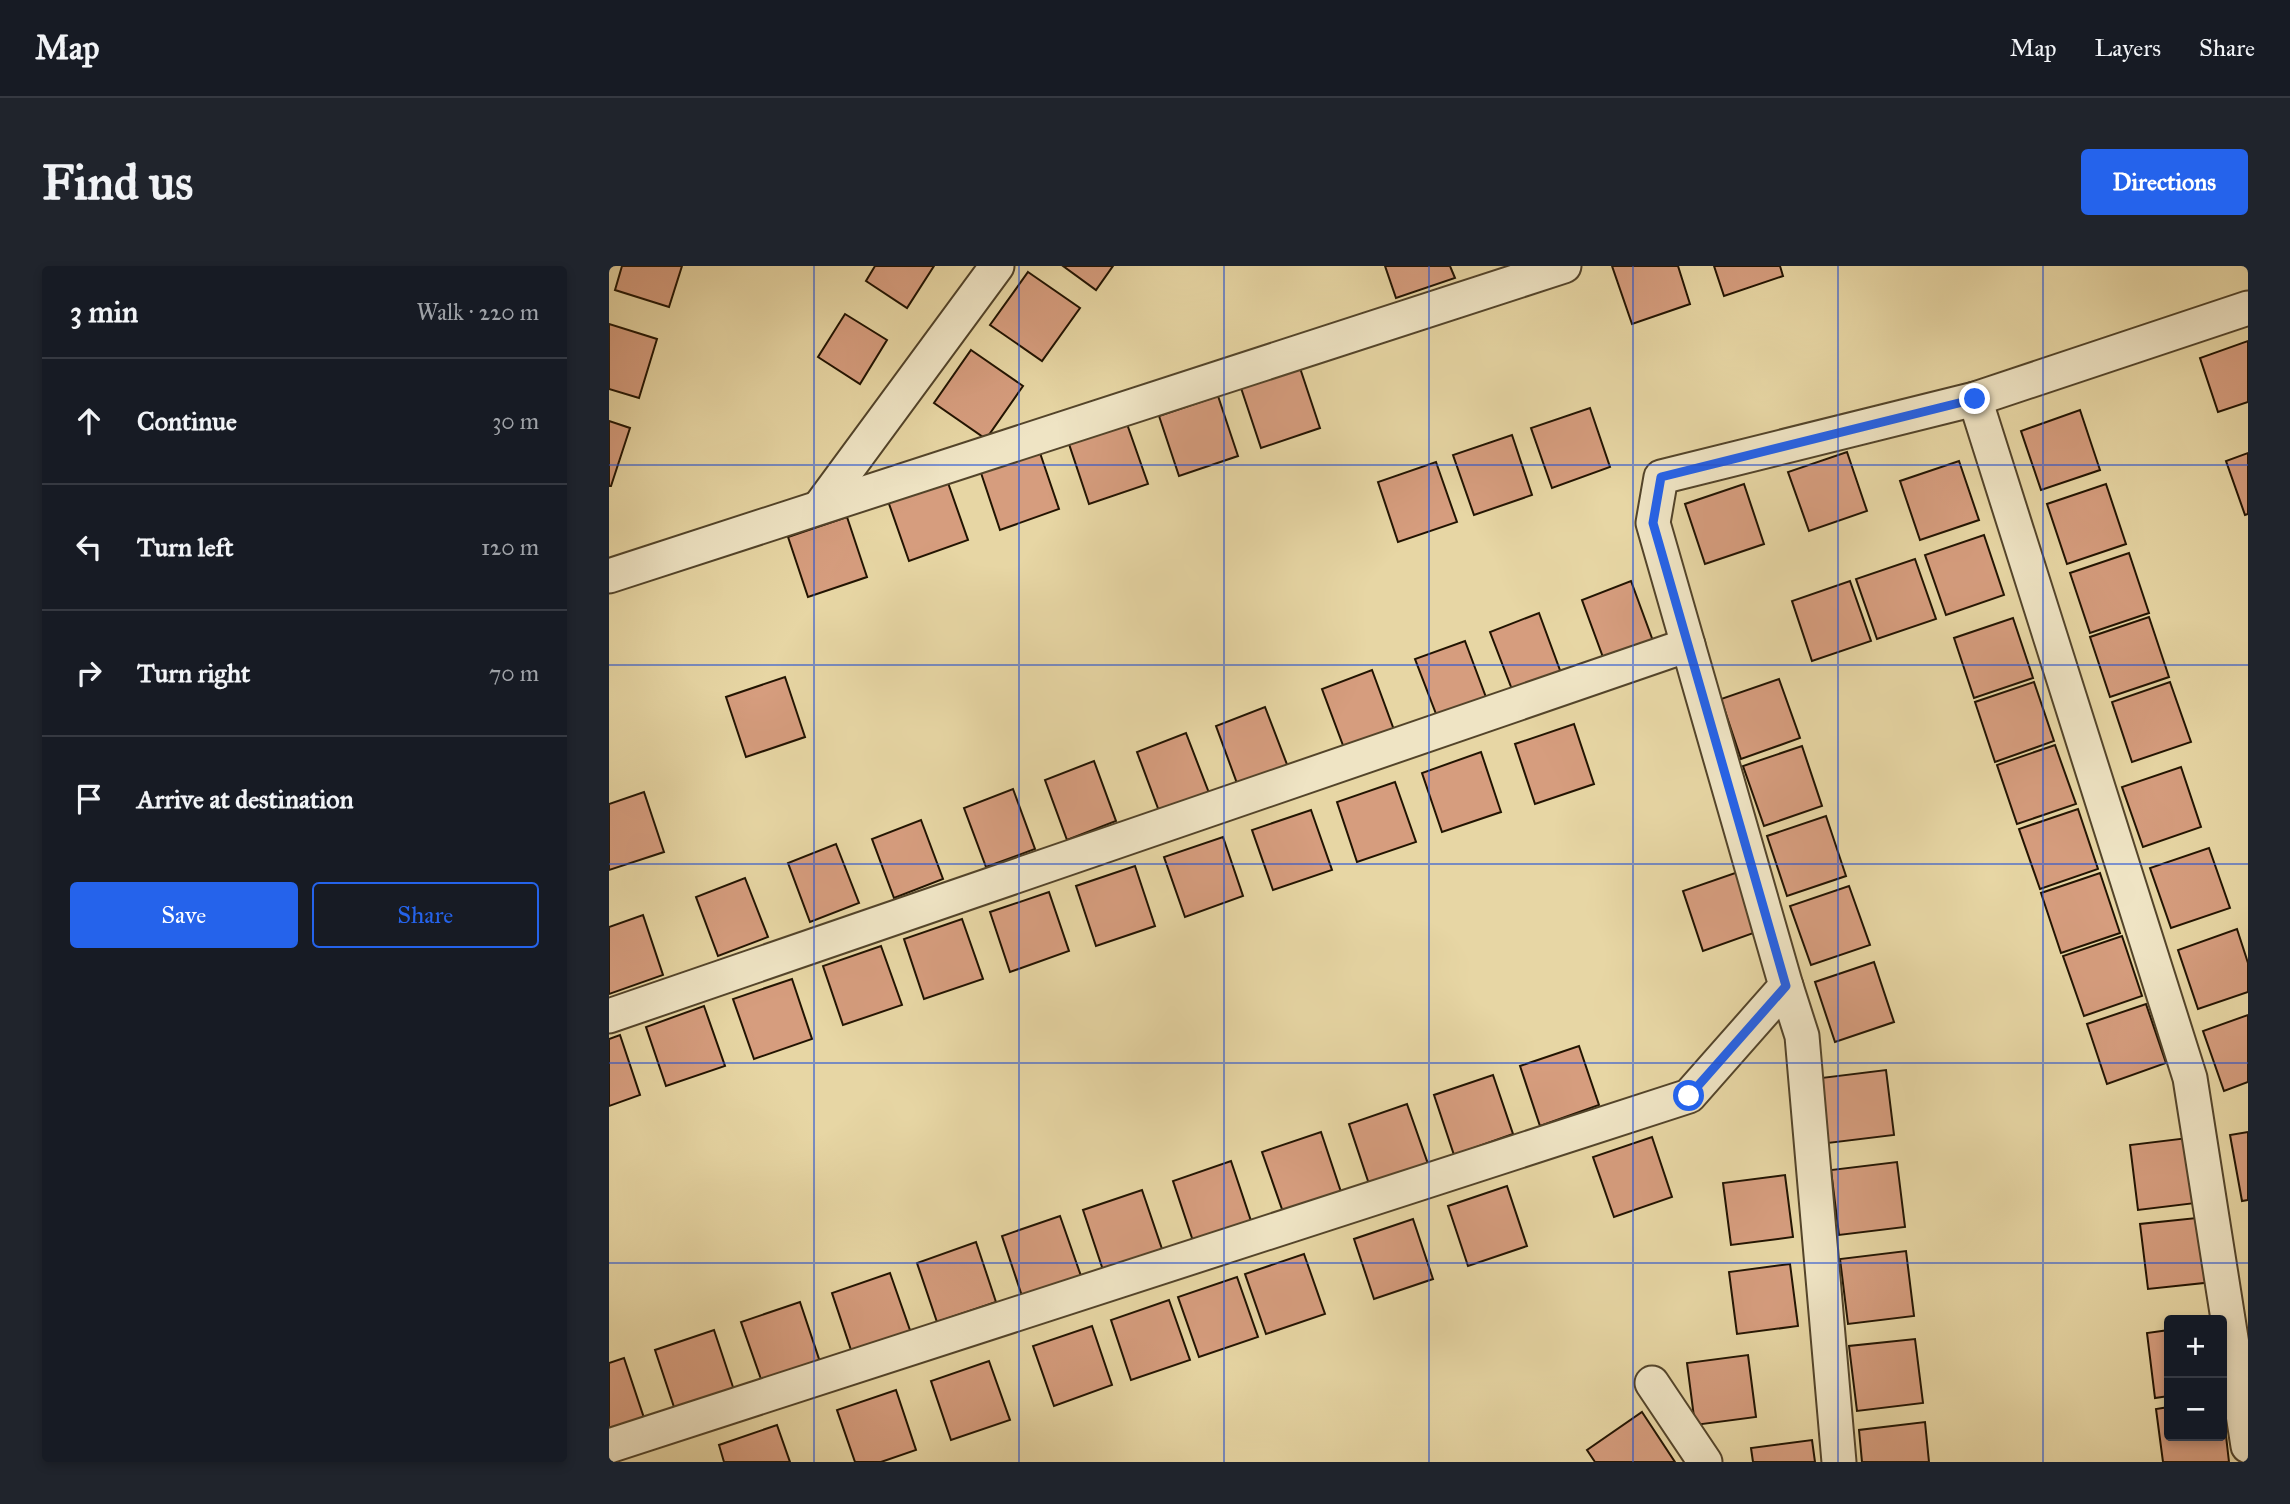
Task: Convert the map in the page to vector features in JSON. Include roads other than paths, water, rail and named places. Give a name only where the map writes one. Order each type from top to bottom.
[{"type":"street","points":[[821,505],[997,266]]},
{"type":"street","points":[[609,576],[1564,266]]},
{"type":"street","points":[[1839,1462],[1803,1036],[1786,986],[1653,523],[1661,477],[1975,399],[2248,308]]},
{"type":"street","points":[[1975,399],[2190,1078],[2247,1431]]},
{"type":"street","points":[[609,1016],[1688,645]]},
{"type":"street","points":[[609,1446],[1689,1096],[1786,986]]},
{"type":"street","points":[[1652,1382],[1705,1462]]}]
